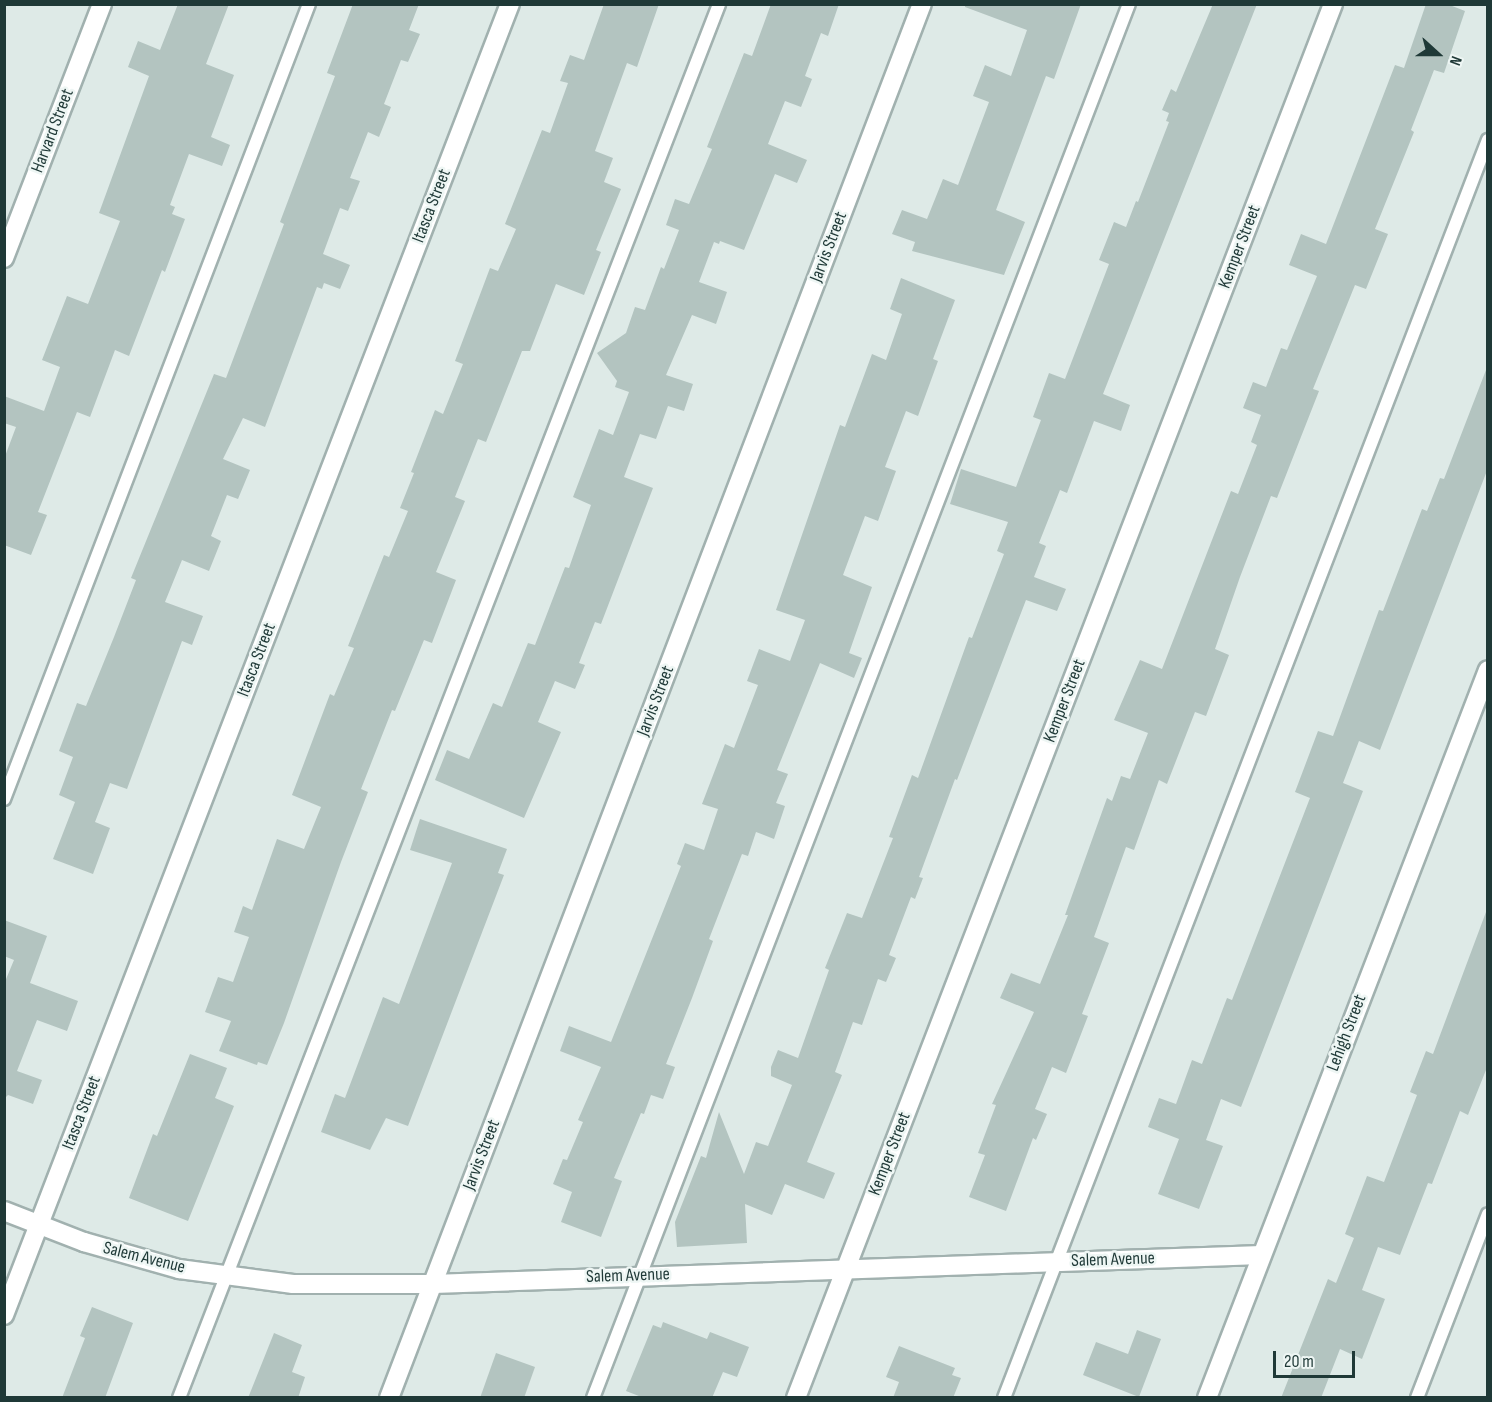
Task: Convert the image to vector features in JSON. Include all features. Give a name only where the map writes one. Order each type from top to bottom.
[{"type":"street","name":"Harvard Street","points":[[4,258],[102,4]]},
{"type":"street","name":"Itasca Street","points":[[4,1315],[510,4]]},
{"type":"street","name":"Jarvis Street","points":[[389,1398],[922,4]]},
{"type":"street","name":"Kemper Street","points":[[796,1398],[1333,4]]},
{"type":"street","name":"Lehigh Street","points":[[1207,1398],[1488,670]]},
{"type":"street","name":"Salem Avenue","points":[[4,1211],[84,1242],[179,1269],[293,1284],[433,1284],[1261,1255]]},
{"type":"lane","points":[[4,799],[309,4]]},
{"type":"lane","points":[[179,1398],[719,4]]},
{"type":"lane","points":[[593,1398],[1129,4]]},
{"type":"lane","points":[[1004,1398],[1488,140]]},
{"type":"lane","points":[[1417,1398],[1488,1214]]},
{"type":"building","points":[[178,4],[229,4],[206,64],[234,75],[211,137],[230,145],[222,166],[189,154],[170,205],[175,207],[172,214],[185,219],[165,272],[162,270],[129,356],[115,350],[90,417],[77,412],[38,512],[47,515],[31,555],[4,545],[4,459],[16,427],[4,423],[4,396],[44,411],[60,367],[42,360],[67,296],[88,304],[120,221],[99,213],[149,76],[128,67],[138,41],[160,50]]},
{"type":"building","points":[[353,4],[419,4],[409,30],[420,34],[408,62],[401,60],[384,104],[391,107],[379,137],[368,132],[350,178],[360,181],[348,211],[340,208],[323,254],[350,265],[340,289],[324,283],[322,289],[317,287],[265,427],[243,418],[223,459],[250,470],[238,499],[227,495],[211,536],[221,541],[209,571],[182,560],[165,602],[203,616],[192,645],[182,641],[127,789],[110,783],[95,822],[110,828],[93,874],[53,859],[75,802],[59,795],[73,757],[59,751],[77,703],[86,706],[136,580],[131,578],[214,374],[226,378],[284,224],[280,222],[335,76],[327,73]]},
{"type":"building","points":[[604,4],[659,4],[637,67],[627,63],[595,151],[613,158],[604,182],[621,189],[596,250],[601,252],[584,295],[556,284],[530,351],[522,351],[486,442],[478,439],[455,497],[465,501],[436,572],[456,580],[432,643],[424,640],[395,711],[392,710],[361,789],[368,792],[284,1023],[267,1065],[258,1062],[257,1065],[219,1051],[231,1021],[205,1012],[218,977],[233,982],[249,937],[234,932],[243,906],[252,910],[277,839],[304,849],[321,807],[292,795],[330,694],[334,696],[354,648],[348,646],[384,555],[389,557],[408,511],[400,508],[414,473],[411,472],[435,410],[443,414],[463,364],[455,361],[490,268],[498,271],[516,229],[505,224],[542,130],[550,133],[568,83],[560,81],[570,55],[584,60]]},
{"type":"building","points":[[771,4],[839,4],[828,36],[821,33],[805,76],[812,79],[801,107],[785,101],[768,144],[807,160],[797,183],[775,174],[744,250],[720,241],[719,244],[714,242],[699,282],[727,292],[716,324],[692,315],[666,375],[693,384],[684,411],[668,406],[656,439],[640,434],[624,477],[653,488],[601,624],[595,622],[579,663],[585,665],[575,689],[555,681],[538,722],[561,732],[524,818],[435,780],[447,750],[469,759],[493,703],[502,707],[528,643],[535,645],[565,567],[569,568],[591,505],[573,497],[599,429],[613,435],[629,392],[615,387],[617,381],[597,353],[626,333],[635,307],[645,310],[661,267],[664,269],[679,230],[666,225],[675,199],[689,204],[712,149],[707,147],[744,53],[752,56]]},
{"type":"building","points":[[965,4],[1081,4],[1054,79],[1046,76],[996,210],[1025,222],[1004,275],[912,251],[915,242],[892,234],[902,210],[927,219],[943,179],[958,185],[989,102],[973,96],[985,65],[1011,76],[1027,30],[965,7]]},
{"type":"building","points":[[1213,4],[1257,4],[1103,394],[1130,405],[1121,431],[1094,421],[1067,493],[1060,490],[1039,543],[1046,546],[1034,577],[1066,589],[1057,611],[1026,600],[957,780],[955,779],[919,877],[923,878],[915,899],[911,897],[889,955],[896,958],[886,982],[878,979],[862,1025],[853,1022],[835,1072],[842,1075],[807,1162],[835,1173],[824,1199],[785,1184],[772,1215],[745,1204],[747,1243],[677,1247],[675,1222],[701,1156],[706,1158],[719,1112],[744,1174],[756,1142],[768,1146],[792,1085],[771,1076],[771,1067],[778,1050],[798,1058],[829,970],[825,968],[847,913],[862,918],[893,838],[889,837],[912,775],[918,778],[969,637],[972,638],[1004,554],[997,551],[1008,522],[950,504],[961,469],[1016,487],[1041,420],[1033,417],[1049,373],[1065,379],[1109,264],[1099,260],[1114,222],[1126,227],[1136,201],[1138,202],[1169,122],[1166,121],[1169,113],[1162,110],[1171,89],[1176,92]]},
{"type":"building","points":[[1426,4],[1447,4],[1465,11],[1444,73],[1434,70],[1411,130],[1414,132],[1375,229],[1388,234],[1366,289],[1355,285],[1313,389],[1319,391],[1277,498],[1271,496],[1240,577],[1215,649],[1229,655],[1206,716],[1195,712],[1167,784],[1159,780],[1134,850],[1126,847],[1094,937],[1109,943],[1082,1014],[1088,1016],[1066,1073],[1052,1067],[1035,1109],[1047,1114],[1036,1140],[1033,1138],[1006,1211],[969,1197],[985,1155],[978,1153],[996,1105],[992,1104],[1034,1012],[1000,998],[1011,973],[1040,984],[1068,915],[1065,915],[1107,798],[1112,801],[1121,776],[1130,779],[1148,733],[1114,720],[1140,660],[1162,669],[1231,491],[1238,494],[1257,445],[1251,442],[1261,415],[1243,408],[1253,382],[1266,387],[1281,348],[1287,350],[1317,276],[1289,265],[1301,234],[1326,244],[1395,65],[1404,68]]},
{"type":"building","points":[[901,278],[955,300],[933,359],[938,361],[918,416],[906,411],[885,467],[896,471],[878,521],[865,516],[843,575],[872,587],[849,653],[862,658],[854,678],[820,663],[777,770],[788,774],[776,803],[785,806],[774,839],[756,832],[748,856],[742,854],[709,939],[713,941],[666,1064],[675,1067],[663,1099],[651,1095],[644,1114],[641,1113],[614,1178],[622,1181],[601,1237],[561,1222],[572,1192],[553,1184],[563,1159],[567,1160],[583,1122],[578,1120],[601,1067],[560,1051],[569,1026],[611,1042],[681,866],[677,864],[685,843],[704,850],[718,809],[702,804],[725,744],[734,748],[758,685],[747,681],[759,649],[790,661],[805,620],[776,610],[840,425],[845,427],[872,354],[886,360],[902,314],[890,309]]},
{"type":"building","points":[[1486,370],[1488,468],[1380,750],[1359,741],[1343,783],[1363,791],[1241,1107],[1221,1099],[1206,1140],[1223,1146],[1199,1209],[1158,1194],[1179,1139],[1148,1127],[1159,1098],[1176,1104],[1192,1060],[1202,1064],[1227,998],[1232,1000],[1310,798],[1295,792],[1318,731],[1333,736],[1379,610],[1383,611],[1422,509],[1427,511],[1440,478],[1444,479]]},
{"type":"building","points":[[420,819],[507,849],[498,873],[504,875],[408,1126],[386,1118],[370,1150],[321,1132],[335,1094],[345,1098],[383,997],[399,1004],[452,863],[410,850]]},
{"type":"building","points":[[1486,912],[1488,1065],[1468,1115],[1460,1111],[1432,1184],[1428,1183],[1400,1255],[1378,1247],[1362,1290],[1385,1299],[1362,1359],[1340,1349],[1321,1398],[1281,1398],[1328,1279],[1336,1283],[1354,1238],[1345,1234],[1367,1176],[1384,1182],[1417,1095],[1410,1092],[1426,1051],[1433,1054]]},
{"type":"building","points":[[4,920],[47,936],[30,983],[78,1001],[67,1031],[37,1020],[17,1071],[42,1080],[33,1104],[8,1095],[4,1099],[4,984],[14,960],[4,956]]},
{"type":"building","points":[[190,1054],[227,1068],[215,1098],[234,1106],[188,1221],[129,1198],[153,1134],[157,1136]]},
{"type":"building","points":[[92,1307],[133,1323],[105,1398],[62,1398],[85,1338],[80,1336]]},
{"type":"building","points":[[663,1322],[707,1339],[710,1332],[749,1347],[737,1377],[723,1372],[712,1398],[644,1398],[626,1391],[653,1325],[661,1328]]},
{"type":"building","points":[[1137,1330],[1161,1339],[1139,1397],[1083,1375],[1096,1342],[1128,1354]]},
{"type":"building","points":[[274,1333],[302,1345],[292,1372],[305,1377],[298,1398],[248,1398]]},
{"type":"building","points":[[899,1346],[955,1368],[952,1375],[961,1378],[953,1398],[893,1398],[899,1382],[886,1377]]},
{"type":"building","points":[[496,1353],[535,1367],[524,1398],[480,1398]]}]
